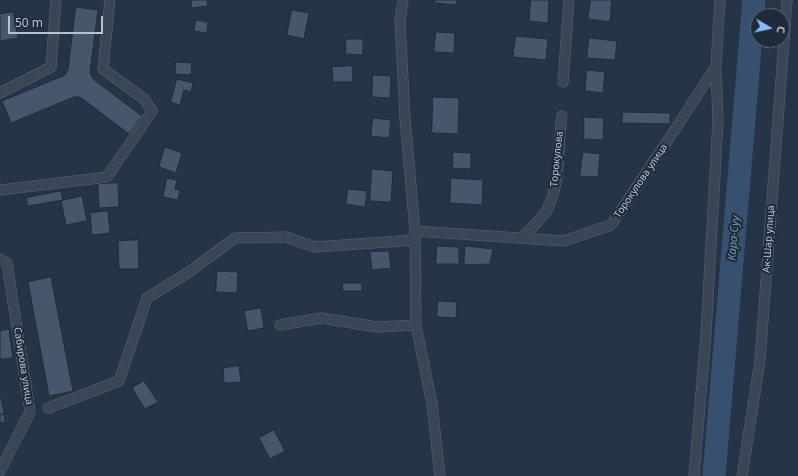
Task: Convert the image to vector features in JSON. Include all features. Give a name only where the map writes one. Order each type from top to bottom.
[{"type":"street","points":[[0,93],[51,67],[56,0]]},
{"type":"street","points":[[0,190],[107,177],[152,110],[144,99],[103,69],[110,0]]},
{"type":"street","points":[[403,0],[400,21],[405,118],[415,235],[416,325],[432,404],[440,476]]},
{"type":"street","points":[[563,82],[569,0]]},
{"type":"street","name":"Торокулова улица","points":[[48,408],[119,381],[147,298],[189,272],[235,238],[286,237],[315,247],[415,235],[522,238],[564,241],[611,225],[716,66],[720,0]]},
{"type":"street","name":"Ак-Шар улица","points":[[742,476],[760,360],[787,0]]},
{"type":"street","points":[[694,476],[706,334],[718,129],[716,66]]},
{"type":"street","name":"Торокулова","points":[[522,238],[546,212],[557,184],[560,126],[562,116]]},
{"type":"street","name":"Сабирова улица","points":[[0,259],[7,264],[30,412],[0,471]]},
{"type":"street","points":[[280,325],[321,318],[377,326],[416,325]]},
{"type":"building","points":[[191,0],[207,0],[208,6],[192,8]]},
{"type":"building","points":[[435,0],[457,0],[456,5],[435,3]]},
{"type":"building","points":[[531,0],[549,0],[548,23],[529,21]]},
{"type":"building","points":[[591,0],[612,0],[610,22],[588,19]]},
{"type":"building","points":[[76,7],[98,10],[90,72],[93,79],[142,116],[129,134],[80,97],[74,97],[11,123],[2,101],[65,75],[68,69]]},
{"type":"building","points":[[292,10],[309,13],[304,39],[287,35]]},
{"type":"building","points":[[13,12],[18,38],[0,41],[0,14]]},
{"type":"building","points":[[196,20],[208,22],[207,33],[194,31]]},
{"type":"building","points":[[436,32],[455,33],[454,53],[434,52]]},
{"type":"building","points":[[516,36],[548,39],[546,60],[513,57]]},
{"type":"building","points":[[589,38],[617,41],[615,60],[587,58]]},
{"type":"building","points":[[346,39],[363,39],[363,55],[346,54]]},
{"type":"building","points":[[176,62],[192,63],[191,75],[175,74]]},
{"type":"building","points":[[352,66],[353,82],[333,82],[332,67]]},
{"type":"building","points":[[587,70],[605,72],[603,93],[585,91]]},
{"type":"building","points":[[373,75],[391,76],[390,98],[372,97]]},
{"type":"building","points":[[177,79],[193,83],[191,92],[184,90],[180,105],[171,102]]},
{"type":"building","points":[[433,97],[459,98],[458,134],[432,133]]},
{"type":"building","points":[[623,112],[670,113],[670,124],[622,123]]},
{"type":"building","points":[[584,117],[604,118],[603,140],[584,139]]},
{"type":"building","points":[[373,118],[391,120],[389,138],[371,136]]},
{"type":"building","points":[[165,147],[182,153],[176,173],[159,167]]},
{"type":"building","points":[[453,152],[471,153],[471,169],[453,168]]},
{"type":"building","points":[[583,152],[600,154],[598,177],[580,176]]},
{"type":"building","points":[[372,169],[393,171],[391,202],[370,201]]},
{"type":"building","points":[[167,178],[177,180],[175,189],[180,190],[178,200],[163,197]]},
{"type":"building","points":[[451,178],[483,180],[482,205],[450,203]]},
{"type":"building","points":[[118,183],[119,207],[99,208],[98,184]]},
{"type":"building","points":[[348,189],[367,191],[365,207],[346,204]]},
{"type":"building","points":[[61,191],[63,200],[28,206],[26,198]]},
{"type":"building","points":[[82,196],[87,221],[66,225],[61,201]]},
{"type":"building","points":[[108,211],[110,233],[92,235],[90,213]]},
{"type":"building","points":[[138,240],[139,269],[119,269],[118,241]]},
{"type":"building","points":[[437,246],[459,247],[459,264],[436,264]]},
{"type":"building","points":[[465,246],[493,249],[490,264],[464,265]]},
{"type":"building","points":[[389,251],[391,268],[372,270],[370,252]]},
{"type":"building","points":[[217,271],[238,272],[237,293],[216,292]]},
{"type":"building","points":[[51,277],[73,391],[49,396],[28,282]]},
{"type":"building","points":[[343,283],[362,283],[362,291],[343,291]]},
{"type":"building","points":[[438,301],[457,302],[456,318],[437,317]]},
{"type":"building","points":[[261,308],[264,328],[248,331],[244,311]]},
{"type":"building","points":[[9,329],[13,358],[0,359],[0,331]]},
{"type":"building","points":[[239,366],[241,382],[224,383],[223,368]]},
{"type":"building","points":[[144,381],[158,402],[145,409],[132,388]]},
{"type":"building","points":[[0,397],[4,414],[0,415]]},
{"type":"building","points":[[4,414],[5,422],[0,423],[0,415]]},
{"type":"building","points":[[274,430],[285,451],[270,459],[259,438]]},
{"type":"waterway","name":"Кара-Суу","points":[[714,476],[754,0]]}]
